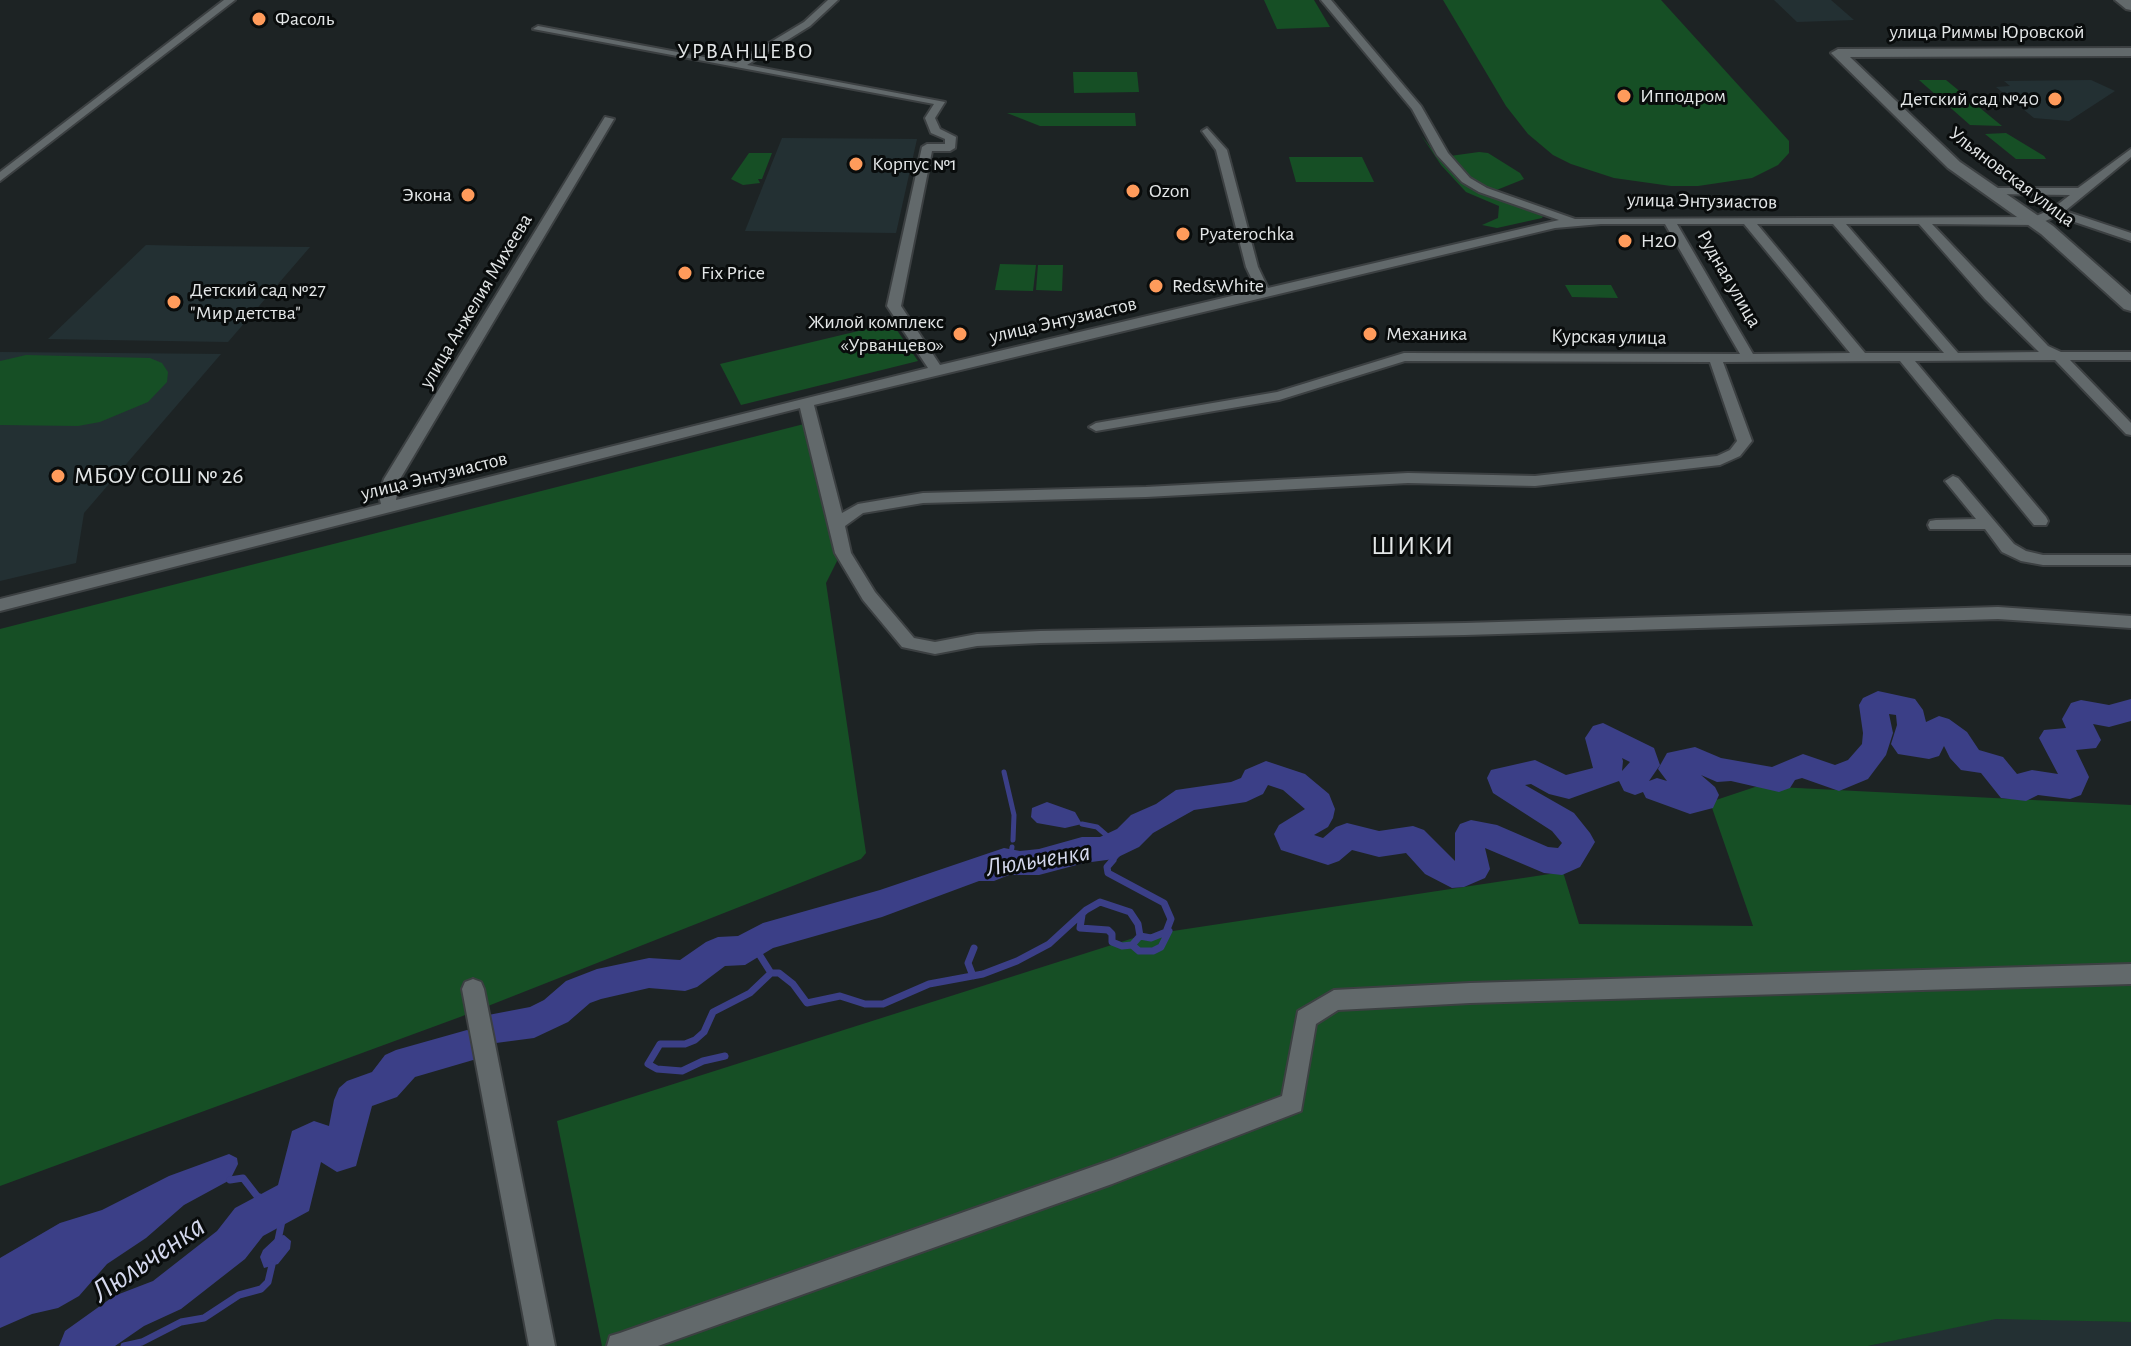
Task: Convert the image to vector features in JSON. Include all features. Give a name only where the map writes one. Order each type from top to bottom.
[{"type":"main road","points":[[2122,0],[2131,6]]},
{"type":"main road","name":"улица Риммы Юровской","points":[[1844,51],[2131,52]]},
{"type":"main road","name":"Ульяновская улица","points":[[1844,51],[1838,53],[1941,154],[2036,221],[2131,305]]},
{"type":"street","points":[[0,178],[230,0]]},
{"type":"street","points":[[738,66],[807,24],[833,0]]},
{"type":"street","points":[[1326,0],[1417,108],[1443,155],[1466,180],[1483,190],[1573,222]]},
{"type":"street","points":[[538,29],[940,102],[930,118],[935,131],[951,137],[950,148],[927,147],[894,306],[936,370]]},
{"type":"street","name":"улица Анжелия Михеева","points":[[390,508],[387,491],[392,479],[609,119]]},
{"type":"street","points":[[1207,131],[1221,150],[1252,267],[1265,294]]},
{"type":"street","name":"улица Энтузиастов","points":[[0,605],[936,370],[1573,222],[2036,221],[2056,212],[2131,152]]},
{"type":"street","points":[[0,163],[23,160]]},
{"type":"street","points":[[1991,191],[2081,192]]},
{"type":"street","points":[[2056,212],[2131,237]]},
{"type":"street","name":"Рудная улица","points":[[1670,222],[1749,358]]},
{"type":"street","points":[[1749,222],[1860,356]]},
{"type":"street","points":[[1838,222],[1953,355]]},
{"type":"street","points":[[1923,222],[2043,349],[2058,356],[2131,431]]},
{"type":"street","points":[[1903,356],[2040,521]]},
{"type":"street","name":"Курская улица","points":[[1096,427],[1279,396],[1404,357],[2131,356]]},
{"type":"street","points":[[837,524],[858,509],[923,498],[1146,492],[1408,478],[1535,481],[1720,460],[1735,453],[1745,441],[1715,358]]},
{"type":"street","points":[[806,402],[843,553],[869,596],[908,643],[935,648],[977,640],[1040,637],[1449,630],[1998,613],[2131,622]]},
{"type":"street","points":[[1953,481],[2008,548],[2021,556],[2043,560],[2131,560]]},
{"type":"street","points":[[1936,525],[1989,524]]},
{"type":"street","points":[[620,1346],[1112,1172],[1293,1103],[1306,1018],[1334,1000],[1470,993],[2131,974]]},
{"type":"street","points":[[473,989],[542,1346]]},
{"type":"shaded area","points":[[1774,0],[1831,0],[1854,20],[1797,22]]},
{"type":"shaded area","points":[[2091,80],[2115,91],[2069,121],[2034,118],[1996,87],[2010,86],[2004,81]]},
{"type":"shaded area","points":[[782,138],[917,139],[896,233],[745,231]]},
{"type":"shaded area","name":"Детский сад №27 \"Мир детства\"","points":[[146,245],[310,247],[228,342],[48,339]]},
{"type":"shaded area","name":"МБОУ СОШ № 26","points":[[0,352],[221,354],[84,513],[76,563],[0,581]]},
{"type":"shaded area","points":[[1047,802],[1075,812],[1082,824],[1065,828],[1037,823],[1031,817],[1032,808]]},
{"type":"shaded area","points":[[229,1154],[237,1158],[238,1164],[230,1180],[184,1205],[146,1238],[107,1264],[79,1296],[58,1308],[32,1314],[0,1328],[0,1258],[60,1223],[102,1210],[169,1176]]},
{"type":"shaded area","points":[[284,1235],[291,1241],[290,1249],[278,1264],[264,1268],[260,1257],[263,1250],[278,1236]]},
{"type":"shaded area","points":[[1996,1318],[2131,1322],[2131,1346],[1868,1346]]},
{"type":"green space","points":[[1264,0],[1314,0],[1330,27],[1277,29]]},
{"type":"green space","name":"Ипподром","points":[[1443,0],[1661,0],[1789,141],[1789,153],[1778,165],[1752,178],[1698,186],[1671,186],[1614,178],[1571,164],[1553,155],[1528,134],[1506,106]]},
{"type":"green space","points":[[1073,72],[1137,72],[1139,92],[1074,93]]},
{"type":"green space","points":[[1919,80],[1946,80],[2002,126],[1970,125]]},
{"type":"green space","points":[[1007,113],[1135,113],[1136,126],[1040,126]]},
{"type":"green space","points":[[2006,133],[2046,159],[2016,159],[1985,134]]},
{"type":"green space","points":[[1421,135],[1443,164],[1467,186],[1487,196],[1537,209],[1544,214],[1542,218],[1497,228],[1482,225],[1498,218],[1499,206],[1466,192],[1441,165]]},
{"type":"green space","points":[[749,153],[772,153],[762,179],[758,179],[760,183],[743,185],[731,179]]},
{"type":"green space","points":[[1488,153],[1520,173],[1524,179],[1494,191],[1475,183],[1450,156]]},
{"type":"green space","points":[[1289,157],[1362,157],[1374,182],[1296,182]]},
{"type":"green space","points":[[1000,264],[1036,265],[1033,291],[995,290]]},
{"type":"green space","points":[[1038,265],[1063,265],[1062,291],[1036,290]]},
{"type":"green space","points":[[1565,285],[1611,285],[1618,298],[1572,297]]},
{"type":"green space","points":[[892,323],[918,361],[741,405],[720,364]]},
{"type":"green space","points":[[26,355],[150,358],[162,363],[168,372],[167,382],[148,402],[100,422],[78,426],[0,425],[0,361]]},
{"type":"green space","points":[[808,423],[829,505],[837,561],[826,583],[866,853],[861,859],[460,1017],[0,1186],[0,629]]},
{"type":"green space","points":[[1758,786],[2131,805],[2131,1322],[1996,1319],[1868,1346],[602,1346],[557,1121],[1140,936],[1563,872],[1579,924],[1753,926],[1710,802]]},
{"type":"waterway","name":"Люльченка","points":[[1657,790],[1690,802],[1702,799],[1704,795],[1673,769],[1678,761],[1695,758],[1717,770],[1731,769],[1779,780],[1784,772],[1803,766],[1839,779],[1847,772],[1857,771],[1876,747],[1878,733],[1873,705],[1878,702],[1905,706],[1909,710],[1912,725],[1908,746],[1929,748],[1933,732],[1939,727],[1957,740],[1960,750],[1972,762],[1985,761],[1992,765],[2012,790],[2026,789],[2024,784],[2032,782],[2070,787],[2074,777],[2072,769],[2054,738],[2086,740],[2076,719],[2081,711],[2109,716],[2131,710]]},
{"type":"waterway","name":"Люльченка","points":[[496,1027],[534,1022],[556,1011],[578,992],[597,984],[649,973],[685,976],[718,952],[745,950],[763,937],[882,903],[978,868],[994,868],[1004,861],[1020,864],[1039,862],[1082,850],[1103,850],[1128,838],[1142,824],[1167,813],[1187,799],[1235,794],[1252,786],[1256,778],[1266,773],[1294,782],[1318,803],[1317,818],[1290,834],[1292,841],[1328,852],[1347,836],[1379,844],[1413,839],[1436,865],[1452,875],[1474,869],[1469,853],[1471,833],[1497,838],[1544,860],[1562,862],[1569,858],[1579,842],[1563,822],[1516,795],[1504,785],[1502,778],[1535,772],[1560,786],[1569,787],[1607,775],[1608,761],[1600,738],[1603,734],[1643,756],[1645,765],[1633,779],[1635,783]]},
{"type":"waterway","points":[[1004,772],[1014,815],[1013,840]]},
{"type":"waterway","points":[[1082,824],[1097,827],[1112,840],[1122,842],[1121,851],[1111,862]]},
{"type":"waterway","points":[[1010,861],[1012,847]]},
{"type":"waterway","points":[[1113,860],[1107,867],[1108,873],[1164,903],[1171,919],[1166,932],[1151,938],[1140,936]]},
{"type":"waterway","points":[[973,976],[1017,961],[1049,944],[1086,910],[1100,902],[1130,912],[1138,924],[1140,936]]},
{"type":"waterway","points":[[1082,915],[1080,928],[1108,930],[1112,934],[1112,942],[1122,946],[1132,945]]},
{"type":"waterway","points":[[1132,945],[1139,951],[1153,951],[1161,947],[1169,931]]},
{"type":"waterway","points":[[1132,945],[1140,936]]},
{"type":"waterway","points":[[758,941],[759,954],[771,973]]},
{"type":"waterway","points":[[973,976],[968,963],[974,948]]},
{"type":"waterway","points":[[725,1056],[703,1061],[682,1071],[657,1069],[648,1064],[660,1044],[685,1044],[695,1040],[704,1032],[713,1012],[750,993],[771,973]]},
{"type":"waterway","points":[[771,973],[779,973],[793,984],[807,1003],[840,996],[865,1004],[883,1004],[929,984],[973,976]]},
{"type":"waterway","name":"Люльченка","points":[[80,1346],[129,1311],[167,1295],[231,1245],[249,1222],[295,1197],[305,1144],[314,1139],[319,1144],[330,1144],[337,1153],[343,1153],[352,1100],[360,1093],[384,1085],[398,1067],[409,1062],[467,1046]]},
{"type":"waterway","points":[[230,1180],[243,1178],[257,1196],[281,1205],[283,1216],[278,1240]]},
{"type":"waterway","points":[[124,1346],[142,1342],[181,1322],[204,1318],[239,1295],[261,1289],[268,1282],[272,1265]]},
{"type":"place","name":"Фасоль","points":[[259,19]]},
{"type":"place","name":"Ипподром","points":[[1624,96]]},
{"type":"place","name":"Детский сад №40","points":[[2055,99]]},
{"type":"place","name":"Корпус №1","points":[[856,164]]},
{"type":"place","name":"Ozon","points":[[1133,191]]},
{"type":"place","name":"Экона","points":[[468,195]]},
{"type":"place","name":"Pyaterochka","points":[[1183,234]]},
{"type":"place","name":"H2O","points":[[1625,241]]},
{"type":"place","name":"Fix Price","points":[[685,273]]},
{"type":"place","name":"Red&White","points":[[1156,286]]},
{"type":"place","name":"Детский сад №27 \"Мир детства\"","points":[[174,302]]},
{"type":"place","name":"Жилой комплекс «Урванцево»","points":[[960,334]]},
{"type":"place","name":"Механика","points":[[1370,334]]},
{"type":"place","name":"МБОУ СОШ № 26","points":[[58,476]]},
{"type":"district","name":"УРВАНЦЕВО","points":[[746,51]]},
{"type":"district","name":"ШИКИ","points":[[1413,546]]}]
